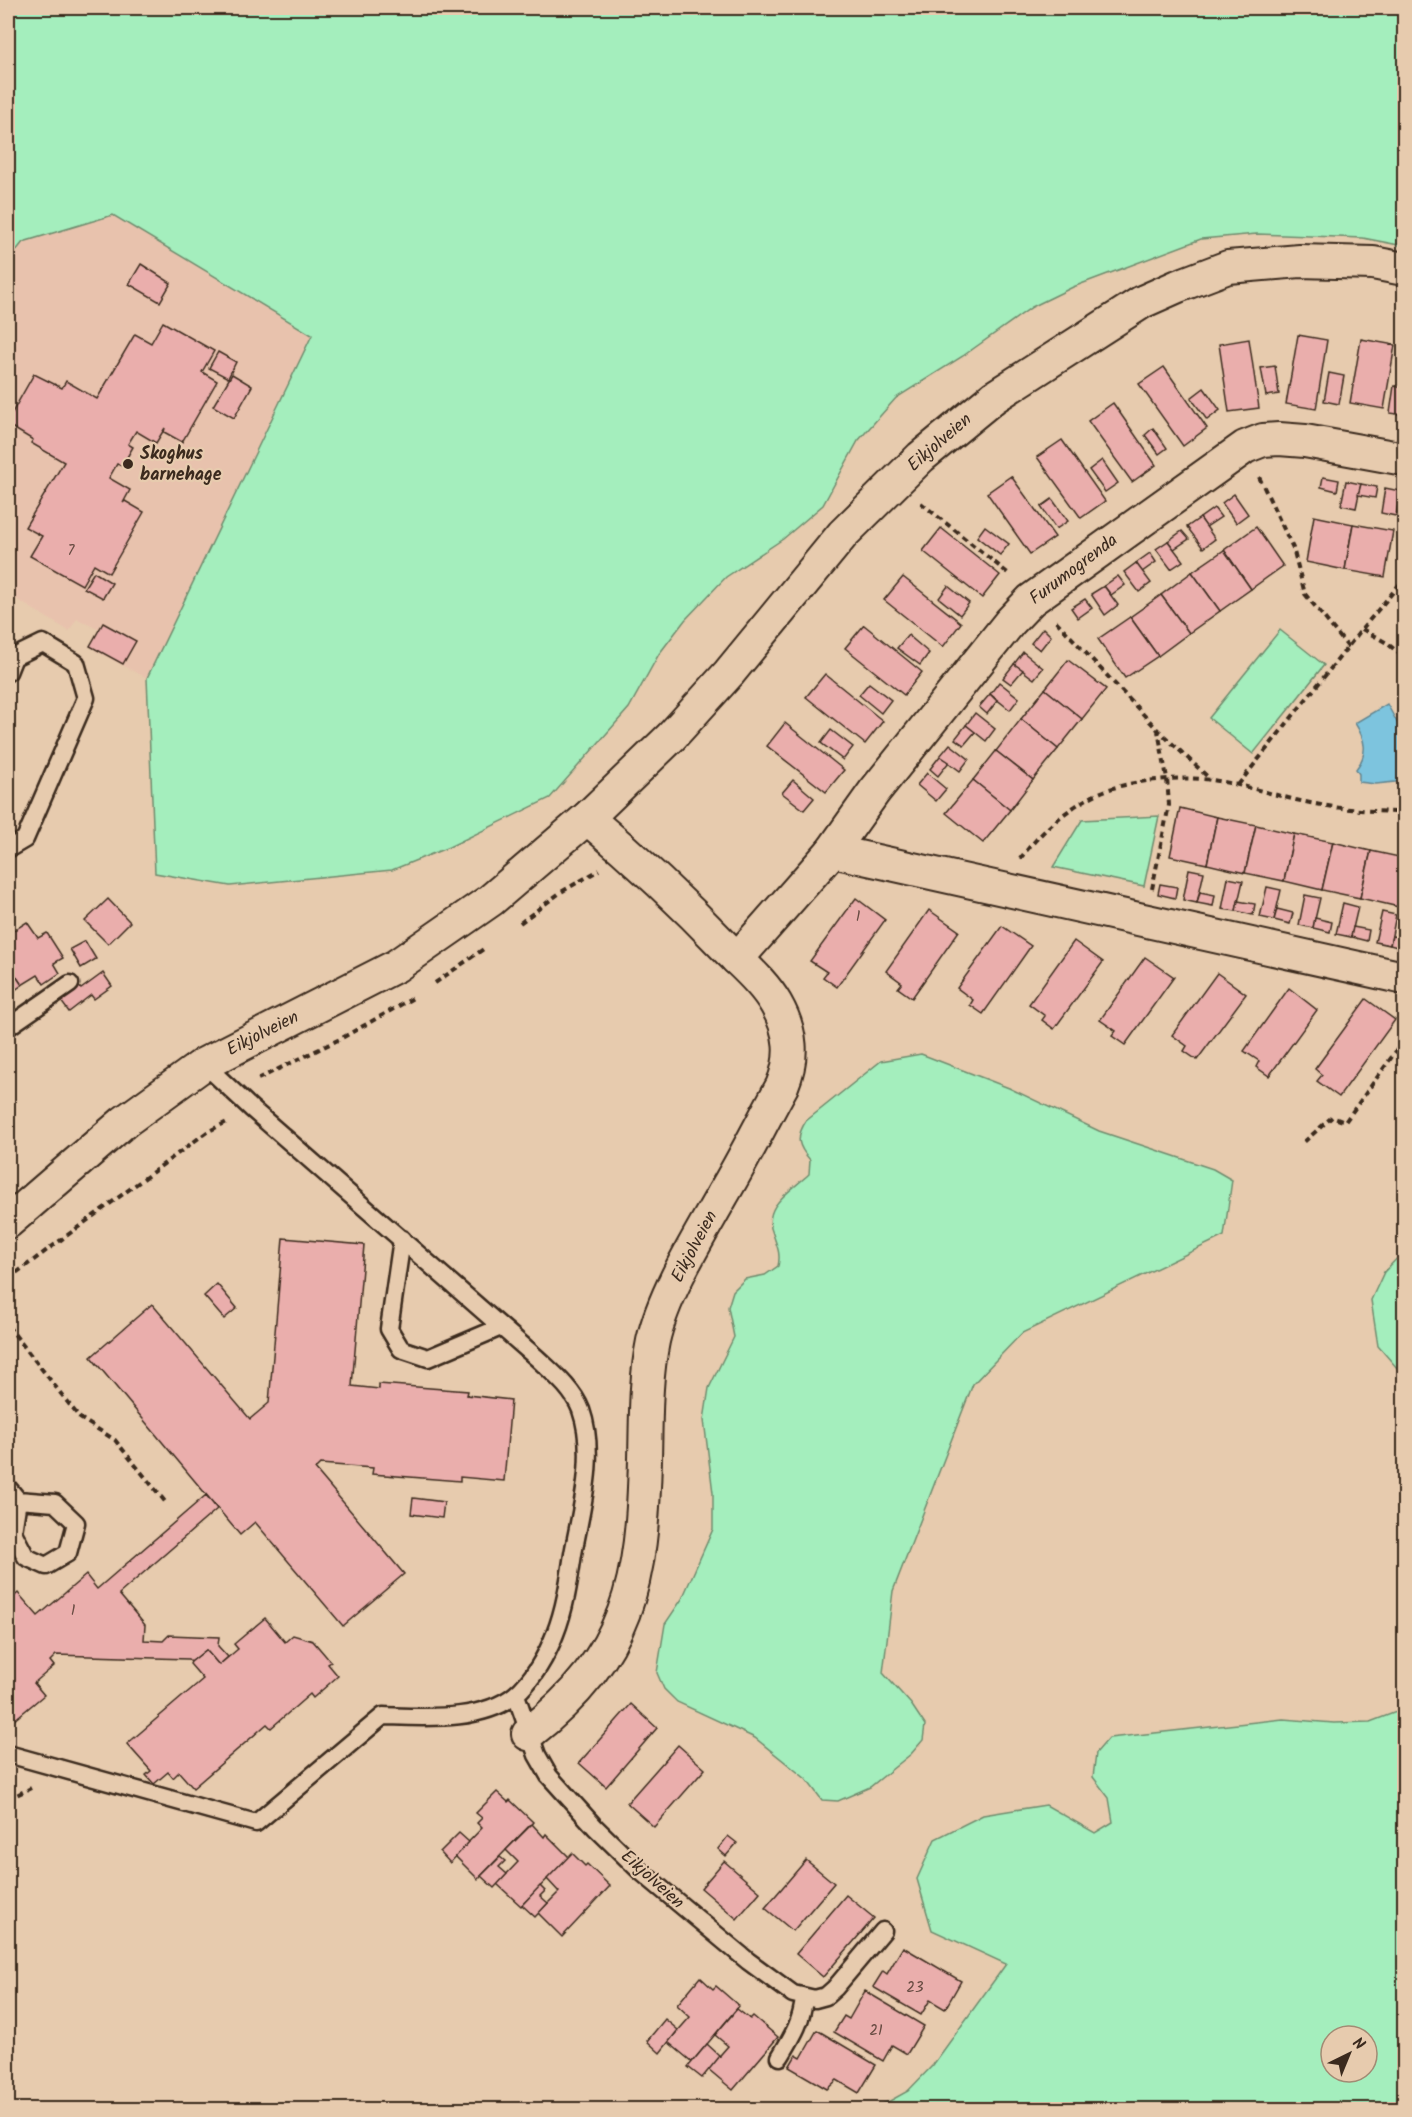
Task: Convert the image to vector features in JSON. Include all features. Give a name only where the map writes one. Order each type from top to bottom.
[{"type":"street","name":"Eikjolveien","points":[[8,1222],[124,1122],[204,1064],[396,966],[491,900],[586,818],[671,737],[729,673],[843,534],[921,458],[994,397],[1142,302],[1228,267],[1300,261],[1374,263],[1404,268]]},
{"type":"street","name":"Furumogrenda","points":[[737,959],[832,851],[873,792],[1010,622],[1031,600],[1245,447],[1263,440],[1288,439],[1404,459]]},
{"type":"street","name":"Eikjolveien","points":[[528,1734],[555,1713],[591,1671],[610,1644],[622,1621],[631,1593],[640,1543],[644,1501],[647,1391],[653,1342],[660,1319],[684,1265],[788,1071],[791,1056],[788,1032],[776,1004],[758,981],[688,908],[586,818]]},
{"type":"street","points":[[832,851],[1404,978]]},
{"type":"lane","points":[[8,672],[14,657],[43,643],[76,663],[86,698],[25,839],[8,849]]},
{"type":"lane","points":[[8,1027],[70,984]]},
{"type":"lane","points":[[8,1754],[256,1823],[383,1716],[434,1717],[483,1710],[499,1705],[516,1695],[547,1654],[562,1614],[584,1494],[588,1448],[580,1409],[571,1393],[558,1377],[252,1109],[204,1064]]},
{"type":"lane","points":[[402,1239],[389,1329],[401,1349],[428,1358],[501,1327]]},
{"type":"lane","name":"Eikjolveien","points":[[516,1695],[537,1755],[549,1776],[581,1813],[639,1870],[748,1961],[793,1994],[804,1998]]},
{"type":"lane","points":[[780,2057],[798,2027],[804,1998],[815,1999],[826,1996],[883,1931]]},
{"type":"path","points":[[1245,447],[1293,548],[1305,594],[1348,647]]},
{"type":"path","points":[[895,483],[1009,574],[1041,612],[1060,623],[1158,730],[1210,780]]},
{"type":"path","points":[[1238,785],[1404,579]]},
{"type":"path","points":[[1362,629],[1387,643],[1404,658]]},
{"type":"path","points":[[1145,920],[1169,805],[1167,778],[1158,730]]},
{"type":"path","points":[[1007,890],[1013,867],[1033,841],[1071,808],[1104,791],[1167,778],[1210,780],[1299,801],[1404,812]]},
{"type":"path","points":[[1304,1142],[1332,1117],[1345,1122],[1404,1040]]},
{"type":"path","points":[[8,1279],[207,1132],[252,1109]]},
{"type":"path","points":[[8,1326],[80,1418],[115,1440],[167,1504]]},
{"type":"shaded area","name":"Skoghus barnehage","points":[[113,215],[312,335],[147,678],[95,651],[104,632],[77,619],[69,631],[8,594],[8,261],[23,242]]},
{"type":"green space","points":[[8,8],[1404,8],[1404,128],[1398,155],[1404,170],[1404,246],[1363,238],[1257,234],[1201,239],[1073,287],[1032,307],[963,356],[896,398],[858,441],[823,505],[783,539],[726,577],[685,620],[659,654],[629,708],[550,798],[449,847],[392,870],[230,886],[155,873],[147,678],[312,335],[113,215],[23,242],[8,261]]},
{"type":"green space","points":[[1280,630],[1324,665],[1253,754],[1209,718]]},
{"type":"green space","points":[[1159,816],[1144,886],[1053,867],[1082,820]]},
{"type":"green space","points":[[921,1054],[1009,1088],[1099,1131],[1213,1169],[1232,1180],[1224,1236],[1022,1333],[973,1384],[893,1591],[883,1673],[911,1704],[925,1725],[923,1740],[911,1754],[870,1787],[838,1801],[822,1800],[806,1779],[755,1738],[677,1702],[664,1689],[657,1673],[665,1624],[682,1599],[713,1529],[713,1493],[704,1420],[709,1388],[734,1337],[728,1307],[733,1291],[745,1279],[765,1275],[778,1266],[779,1254],[770,1224],[771,1215],[780,1200],[809,1174],[810,1160],[799,1142],[800,1132],[806,1121],[881,1061]]},
{"type":"green space","points":[[1404,1251],[1404,1376],[1378,1346],[1371,1300],[1384,1272]]},
{"type":"green space","points":[[1404,1709],[1404,2109],[865,2109],[888,2102],[908,2091],[933,2065],[1006,1964],[932,1930],[917,1879],[935,1839],[983,1815],[1046,1805],[1095,1833],[1113,1822],[1109,1798],[1093,1777],[1096,1753],[1109,1738],[1283,1719],[1334,1723],[1370,1722]]},
{"type":"water","points":[[1387,704],[1404,735],[1404,781],[1376,784],[1359,782],[1356,769],[1363,757],[1364,746],[1355,723]]},
{"type":"building","points":[[141,264],[171,283],[160,302],[129,284]]},
{"type":"building","points":[[163,322],[214,351],[202,372],[217,381],[182,442],[164,432],[165,428],[156,443],[136,431],[128,444],[133,447],[122,466],[117,464],[109,478],[130,490],[123,503],[125,501],[144,512],[109,573],[94,564],[82,585],[30,556],[42,536],[25,527],[64,462],[31,443],[33,440],[8,425],[8,420],[34,374],[62,388],[66,381],[97,399],[135,334],[151,343]]},
{"type":"building","points":[[1298,335],[1327,340],[1316,409],[1286,404]]},
{"type":"building","points":[[1249,339],[1259,408],[1229,412],[1219,344]]},
{"type":"building","points":[[1361,339],[1395,345],[1384,409],[1350,403]]},
{"type":"building","points":[[218,352],[236,362],[228,378],[209,368]]},
{"type":"building","points":[[1275,366],[1279,394],[1266,396],[1261,368]]},
{"type":"building","points":[[1164,367],[1207,428],[1183,446],[1139,384]]},
{"type":"building","points":[[1329,373],[1344,376],[1339,404],[1324,401]]},
{"type":"building","points":[[232,374],[252,386],[234,418],[213,406]]},
{"type":"building","points":[[1394,386],[1404,388],[1404,415],[1390,413]]},
{"type":"building","points":[[1204,388],[1220,410],[1207,420],[1191,398]]},
{"type":"building","points":[[1113,403],[1156,465],[1132,482],[1088,421]]},
{"type":"building","points":[[1153,428],[1167,448],[1159,454],[1145,435]]},
{"type":"building","points":[[1062,440],[1105,501],[1081,518],[1037,457]]},
{"type":"building","points":[[1102,460],[1118,483],[1105,492],[1089,470]]},
{"type":"building","points":[[1011,476],[1055,537],[1030,554],[987,493]]},
{"type":"building","points":[[1323,477],[1339,480],[1337,491],[1321,487]]},
{"type":"building","points":[[1346,481],[1361,484],[1356,508],[1341,505]]},
{"type":"building","points":[[1361,484],[1377,487],[1375,498],[1358,495]]},
{"type":"building","points":[[1385,488],[1400,491],[1396,516],[1381,513]]},
{"type":"building","points":[[1234,494],[1248,514],[1236,523],[1222,503]]},
{"type":"building","points":[[1052,499],[1068,521],[1056,529],[1041,507]]},
{"type":"building","points":[[1214,508],[1221,517],[1206,527],[1200,518]]},
{"type":"building","points":[[1314,516],[1353,524],[1345,570],[1306,562]]},
{"type":"building","points":[[1200,518],[1215,539],[1203,548],[1187,527]]},
{"type":"building","points":[[1353,524],[1393,531],[1385,577],[1345,570]]},
{"type":"building","points":[[985,526],[1009,544],[1000,555],[977,537]]},
{"type":"building","points":[[1256,527],[1283,566],[1251,589],[1224,550]]},
{"type":"building","points":[[941,528],[1000,575],[982,598],[923,551]]},
{"type":"building","points":[[1182,531],[1189,539],[1174,549],[1168,541]]},
{"type":"building","points":[[1168,541],[1183,561],[1171,569],[1156,549]]},
{"type":"building","points":[[1224,550],[1251,589],[1220,611],[1192,572]]},
{"type":"building","points":[[1150,553],[1156,562],[1142,572],[1136,563]]},
{"type":"building","points":[[1136,563],[1151,583],[1139,592],[1124,572]]},
{"type":"building","points":[[94,572],[112,583],[103,598],[84,588]]},
{"type":"building","points":[[1192,572],[1220,611],[1189,633],[1161,595]]},
{"type":"building","points":[[1118,576],[1125,585],[1111,595],[1104,586]]},
{"type":"building","points":[[903,577],[961,623],[943,647],[884,600]]},
{"type":"building","points":[[948,586],[969,603],[960,615],[939,598]]},
{"type":"building","points":[[1104,586],[1118,605],[1105,615],[1091,594]]},
{"type":"building","points":[[1161,595],[1189,633],[1158,656],[1130,617]]},
{"type":"building","points":[[1085,599],[1092,608],[1078,618],[1071,608]]},
{"type":"building","points":[[1130,617],[1158,656],[1125,678],[1098,639]]},
{"type":"building","points":[[103,623],[136,641],[123,664],[90,646]]},
{"type":"building","points":[[864,625],[922,672],[904,695],[845,648]]},
{"type":"building","points":[[1043,628],[1051,636],[1040,650],[1031,643]]},
{"type":"building","points":[[908,635],[929,653],[920,665],[897,648]]},
{"type":"building","points":[[1023,652],[1043,668],[1034,679],[1014,664]]},
{"type":"building","points":[[1068,660],[1106,689],[1082,719],[1045,689]]},
{"type":"building","points":[[1014,664],[1023,670],[1011,684],[1003,678]]},
{"type":"building","points":[[825,674],[883,721],[865,744],[806,697]]},
{"type":"building","points":[[999,682],[1019,698],[1010,710],[990,694]]},
{"type":"building","points":[[869,683],[891,700],[881,713],[859,695]]},
{"type":"building","points":[[1045,689],[1082,719],[1058,749],[1021,719]]},
{"type":"building","points":[[990,694],[997,701],[987,714],[979,707]]},
{"type":"building","points":[[975,713],[995,729],[986,741],[966,725]]},
{"type":"building","points":[[1021,719],[1058,749],[1033,780],[996,751]]},
{"type":"building","points":[[785,723],[844,770],[826,792],[767,746]]},
{"type":"building","points":[[966,725],[975,732],[964,745],[955,739]]},
{"type":"building","points":[[831,730],[853,747],[843,760],[821,743]]},
{"type":"building","points":[[950,744],[969,759],[960,771],[940,756]]},
{"type":"building","points":[[996,751],[1033,780],[1010,810],[973,780]]},
{"type":"building","points":[[940,756],[949,762],[938,776],[930,769]]},
{"type":"building","points":[[927,773],[946,789],[936,801],[917,785]]},
{"type":"building","points":[[793,780],[814,798],[804,810],[782,793]]},
{"type":"building","points":[[973,780],[1010,810],[983,843],[946,813]]},
{"type":"building","points":[[1180,808],[1217,817],[1207,864],[1170,856]]},
{"type":"building","points":[[1217,817],[1256,825],[1245,873],[1207,864]]},
{"type":"building","points":[[1256,825],[1294,834],[1284,881],[1245,873]]},
{"type":"building","points":[[1294,834],[1333,842],[1322,890],[1284,881]]},
{"type":"building","points":[[1333,842],[1371,851],[1360,898],[1322,890]]},
{"type":"building","points":[[1371,851],[1404,858],[1404,882],[1399,907],[1360,898]]},
{"type":"building","points":[[1189,869],[1204,872],[1197,903],[1183,900]]},
{"type":"building","points":[[1228,878],[1243,881],[1236,911],[1222,909]]},
{"type":"building","points":[[1404,882],[1404,908],[1399,907]]},
{"type":"building","points":[[1160,884],[1177,887],[1175,898],[1158,894]]},
{"type":"building","points":[[1267,887],[1281,890],[1274,920],[1260,917]]},
{"type":"building","points":[[1200,892],[1215,895],[1213,906],[1197,903]]},
{"type":"building","points":[[1305,895],[1320,898],[1313,928],[1299,925]]},
{"type":"building","points":[[856,898],[885,920],[837,987],[823,977],[827,972],[810,961]]},
{"type":"building","points":[[108,899],[130,922],[108,944],[85,921]]},
{"type":"building","points":[[1238,901],[1255,904],[1253,915],[1236,911]]},
{"type":"building","points":[[1343,903],[1358,907],[1351,937],[1336,934]]},
{"type":"building","points":[[1277,909],[1293,913],[1290,924],[1274,920]]},
{"type":"building","points":[[929,910],[959,931],[912,998],[898,988],[902,983],[886,971]]},
{"type":"building","points":[[1382,912],[1396,915],[1390,945],[1375,942]]},
{"type":"building","points":[[1315,918],[1332,922],[1330,932],[1313,928]]},
{"type":"building","points":[[27,922],[38,938],[47,933],[63,958],[54,963],[60,973],[44,984],[38,975],[22,985],[8,964],[8,934]]},
{"type":"building","points":[[1002,926],[1031,946],[983,1014],[970,1005],[973,1000],[957,988]]},
{"type":"building","points":[[1353,927],[1369,930],[1367,941],[1351,937]]},
{"type":"building","points":[[1392,936],[1404,938],[1404,949],[1390,945]]},
{"type":"building","points":[[85,941],[96,959],[81,968],[70,949]]},
{"type":"building","points":[[1074,941],[1103,962],[1054,1029],[1042,1020],[1045,1016],[1029,1004]]},
{"type":"building","points":[[1145,957],[1174,977],[1125,1045],[1112,1036],[1116,1031],[1100,1020]]},
{"type":"building","points":[[8,964],[22,985],[8,995]]},
{"type":"building","points":[[103,973],[112,986],[94,999],[91,995],[69,1012],[58,997],[76,983],[81,989]]},
{"type":"building","points":[[1217,973],[1246,994],[1197,1060],[1184,1051],[1187,1046],[1172,1035]]},
{"type":"building","points":[[1289,988],[1317,1010],[1269,1076],[1256,1067],[1259,1061],[1244,1051]]},
{"type":"building","points":[[1366,999],[1395,1020],[1339,1097],[1317,1081],[1322,1075],[1315,1069]]},
{"type":"building","points":[[283,1238],[364,1245],[352,1386],[379,1389],[379,1384],[468,1391],[467,1395],[511,1400],[504,1481],[460,1477],[460,1481],[372,1474],[373,1468],[320,1464],[315,1469],[404,1574],[343,1626],[255,1522],[240,1535],[91,1357],[152,1304],[250,1419],[269,1403]]},
{"type":"building","points":[[217,1284],[237,1308],[224,1319],[204,1296]]},
{"type":"building","points":[[206,1495],[217,1509],[119,1594],[145,1625],[144,1640],[163,1641],[169,1635],[219,1637],[218,1646],[228,1657],[219,1665],[206,1650],[191,1662],[188,1659],[56,1655],[50,1661],[54,1666],[34,1683],[44,1695],[13,1721],[8,1716],[8,1602],[18,1593],[38,1616],[86,1575],[97,1589]]},
{"type":"building","points":[[413,1498],[444,1502],[442,1518],[411,1514]]},
{"type":"building","points":[[265,1618],[285,1642],[293,1635],[313,1641],[331,1662],[328,1664],[338,1676],[313,1698],[310,1694],[271,1728],[267,1724],[193,1788],[179,1772],[173,1778],[168,1772],[154,1784],[146,1775],[151,1771],[127,1744],[203,1679],[190,1664],[191,1662],[206,1650],[219,1665],[238,1649],[234,1644]]},
{"type":"building","points":[[631,1704],[657,1728],[606,1787],[579,1763]]},
{"type":"building","points":[[678,1745],[705,1769],[654,1827],[627,1803]]},
{"type":"building","points":[[497,1792],[508,1802],[510,1800],[533,1822],[478,1879],[455,1856],[482,1828],[477,1823],[482,1818],[476,1813]]},
{"type":"building","points":[[532,1824],[544,1837],[546,1834],[569,1857],[521,1906],[497,1884],[518,1862],[506,1850]]},
{"type":"building","points":[[459,1833],[469,1842],[450,1863],[440,1852]]},
{"type":"building","points":[[728,1836],[737,1843],[726,1856],[718,1849]]},
{"type":"building","points":[[572,1853],[610,1886],[562,1937],[538,1913],[559,1892],[547,1879]]},
{"type":"building","points":[[500,1857],[505,1861],[499,1867],[507,1874],[494,1888],[481,1876]]},
{"type":"building","points":[[806,1860],[834,1883],[793,1931],[765,1908]]},
{"type":"building","points":[[724,1861],[760,1892],[737,1919],[701,1888]]},
{"type":"building","points":[[540,1886],[545,1891],[540,1896],[548,1903],[535,1917],[522,1905]]},
{"type":"building","points":[[846,1895],[874,1918],[823,1977],[796,1954]]},
{"type":"building","points":[[903,1947],[961,1981],[945,2009],[930,2000],[921,2015],[873,1987],[883,1971],[887,1974]]},
{"type":"building","points":[[700,1977],[713,1989],[716,1986],[739,2006],[692,2062],[668,2042],[690,2017],[677,2005]]},
{"type":"building","points":[[865,1991],[924,2026],[907,2054],[892,2045],[883,2061],[834,2032],[844,2016],[849,2019]]},
{"type":"building","points":[[737,2009],[750,2019],[753,2016],[778,2037],[733,2090],[708,2069],[728,2046],[715,2035]]},
{"type":"building","points":[[665,2019],[678,2030],[660,2053],[647,2041]]},
{"type":"building","points":[[817,2030],[876,2065],[859,2093],[837,2080],[827,2089],[789,2067],[796,2055],[801,2058]]},
{"type":"building","points":[[707,2044],[720,2056],[702,2078],[688,2067]]},
{"type":"place","name":"Skoghus barnehage","points":[[128,464]]}]
